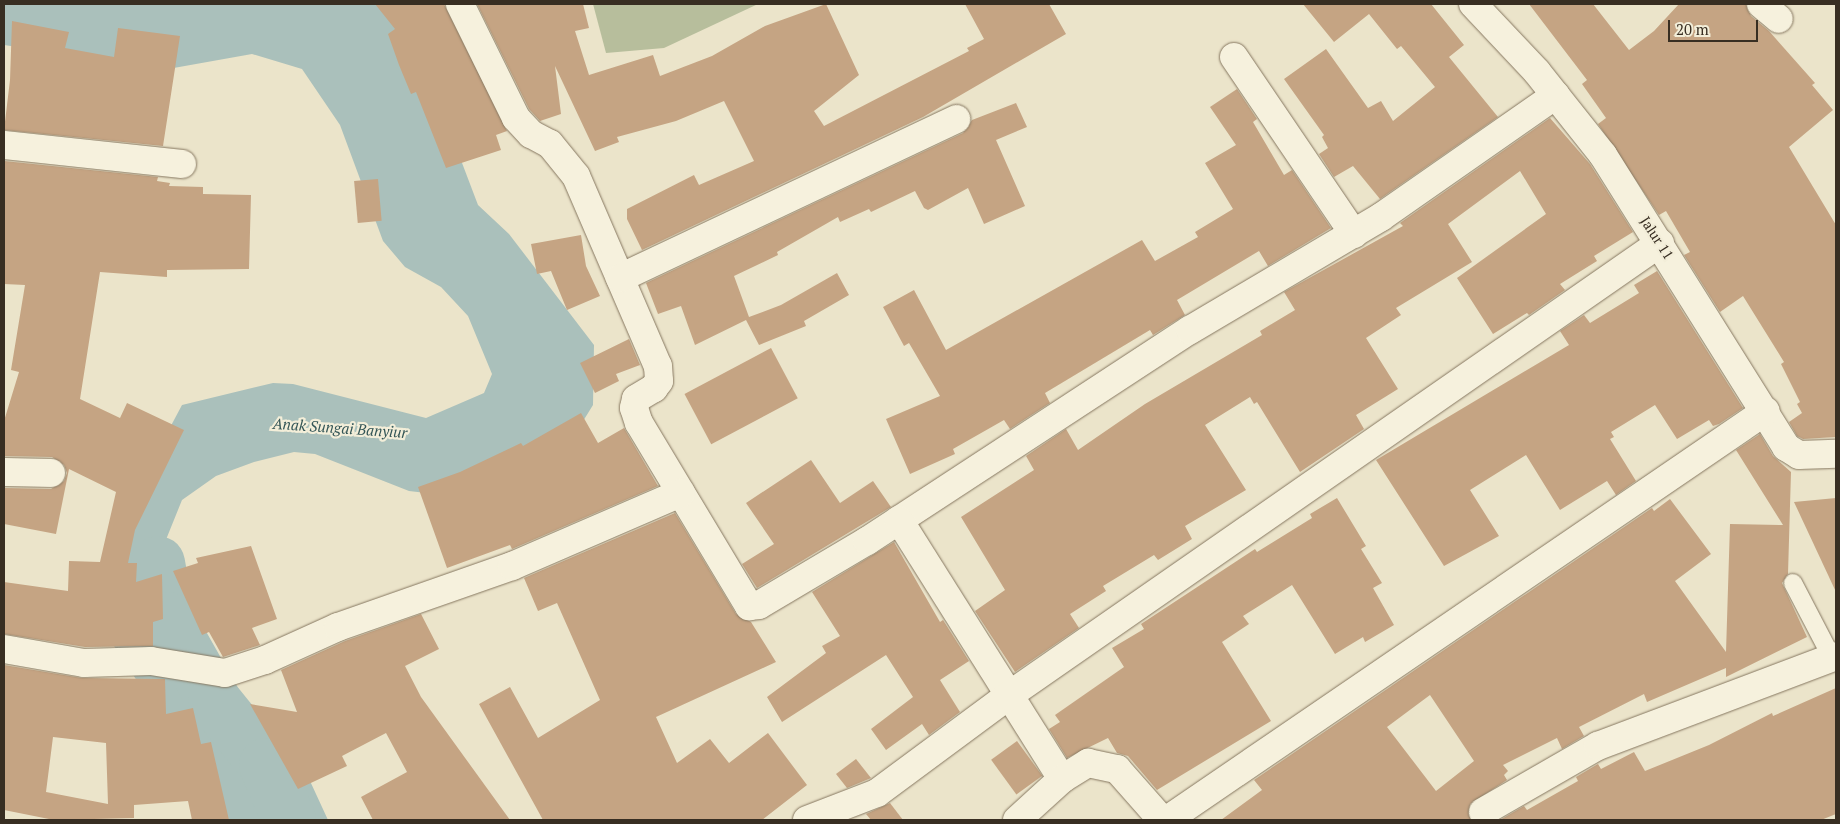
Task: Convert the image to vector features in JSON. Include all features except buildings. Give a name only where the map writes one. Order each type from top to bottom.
[{"type":"street","points":[[460,4],[516,118],[531,134],[550,144],[576,176],[658,366],[658,381],[654,388],[636,399],[634,408],[639,423],[749,606],[759,605],[899,520],[1190,330],[1354,234],[1556,95]]},
{"type":"street","name":"Jalur 11","points":[[1473,4],[1556,95],[1602,155],[1766,411],[1786,447],[1799,455],[1836,454]]},
{"type":"street","points":[[1234,57],[1354,234]]},
{"type":"street","points":[[620,278],[956,119]]},
{"type":"street","points":[[4,145],[182,164]]},
{"type":"street","points":[[807,820],[877,794],[1008,696],[1660,243]]},
{"type":"street","points":[[1167,820],[1766,411]]},
{"type":"street","points":[[4,472],[51,473]]},
{"type":"street","points":[[4,649],[84,662],[151,661],[225,673],[265,660],[338,627],[512,566],[681,493]]},
{"type":"street","points":[[899,520],[1062,779]]},
{"type":"street","points":[[1482,812],[1598,746],[1834,657]]},
{"type":"street","points":[[1018,820],[1062,779],[1088,763],[1117,769],[1162,820]]},
{"type":"lane","points":[[1793,583],[1834,657]]},
{"type":"green space","points":[[593,4],[758,4],[664,48],[606,53]]},
{"type":"water","points":[[4,4],[387,4],[418,47],[478,205],[509,234],[594,345],[593,405],[572,439],[452,496],[409,491],[315,454],[294,452],[254,462],[216,476],[182,500],[159,557],[164,598],[184,656],[237,727],[273,743],[304,768],[328,820],[229,820],[114,646],[125,512],[182,405],[273,383],[293,384],[426,418],[484,393],[492,374],[468,316],[441,287],[405,267],[383,241],[340,125],[302,69],[252,54],[168,69],[4,45]]},
{"type":"waterway","name":"Anak Sungai Banyiur","points":[[158,563],[168,619],[215,702],[266,765],[289,820]]}]
